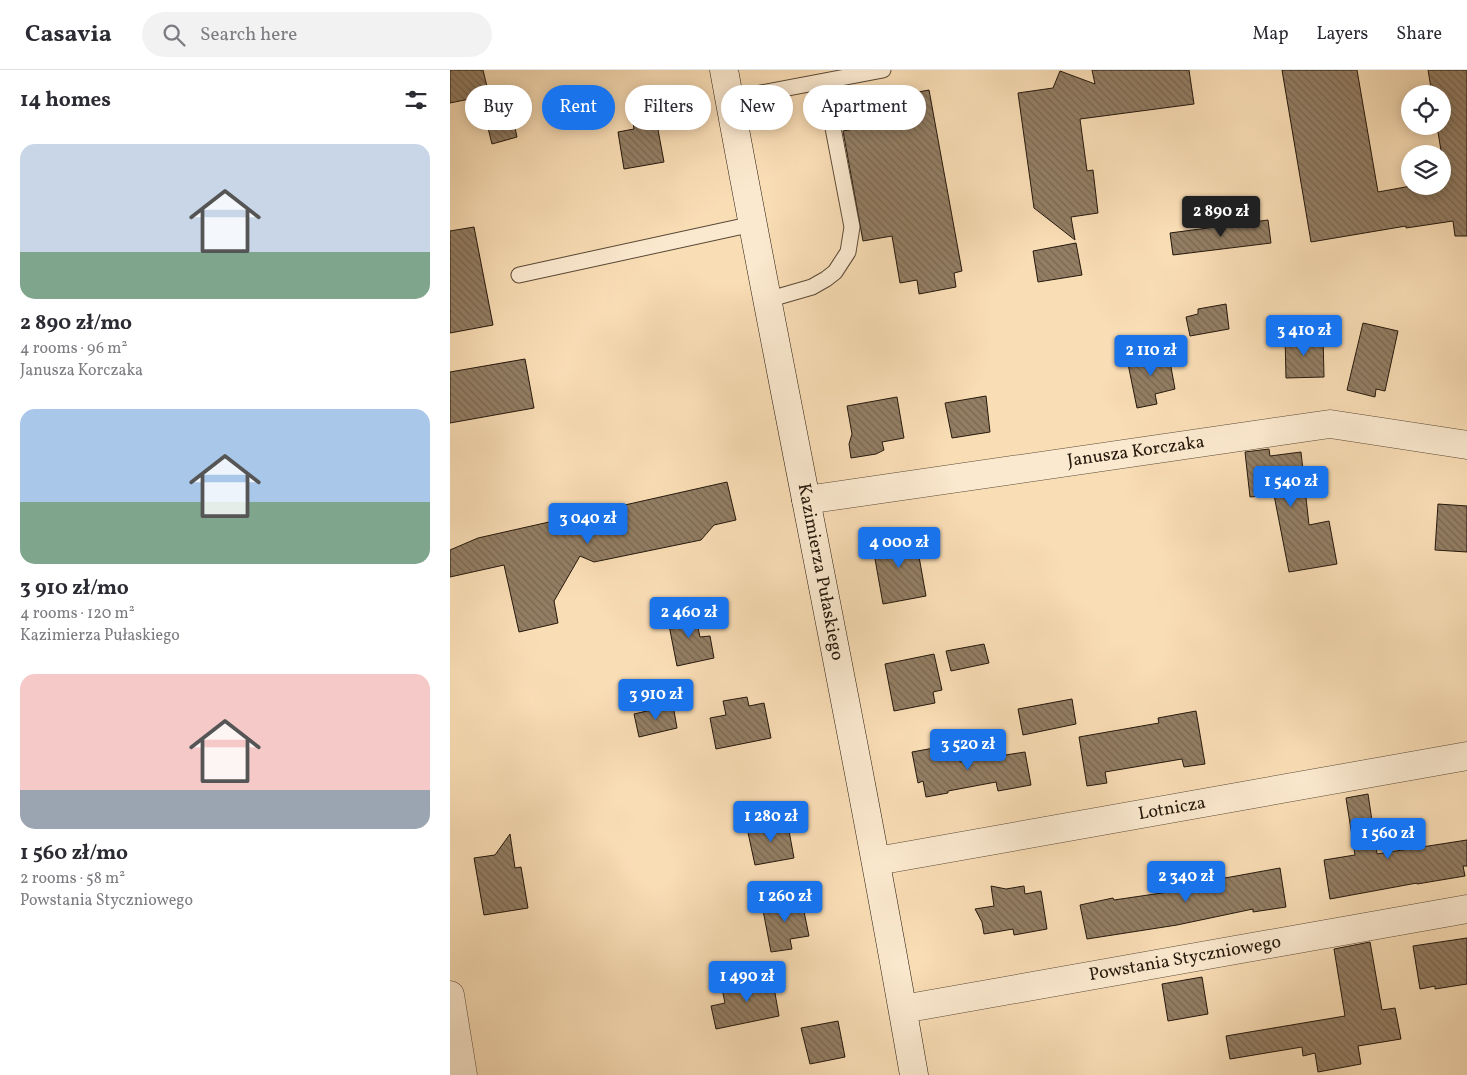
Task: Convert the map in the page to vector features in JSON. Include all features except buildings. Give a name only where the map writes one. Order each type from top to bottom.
[{"type":"street","name":"Kazimierza Pułaskiego","points":[[724,70],[727,85]]},
{"type":"street","name":"Kazimierza Pułaskiego","points":[[735,130],[877,861],[914,1075]]},
{"type":"street","name":"Janusza Korczaka","points":[[806,500],[1330,424],[1467,445]]},
{"type":"street","name":"Lotnicza","points":[[877,861],[1467,756]]},
{"type":"street","name":"Powstania Styczniowego","points":[[903,1010],[1467,909]]},
{"type":"street","points":[[450,995],[463,1075]]},
{"type":"lane","points":[[788,85],[819,78],[884,70]]},
{"type":"lane","points":[[768,300],[812,287],[826,279],[835,272],[848,252],[852,227],[819,78]]},
{"type":"lane","points":[[519,275],[753,224]]}]
